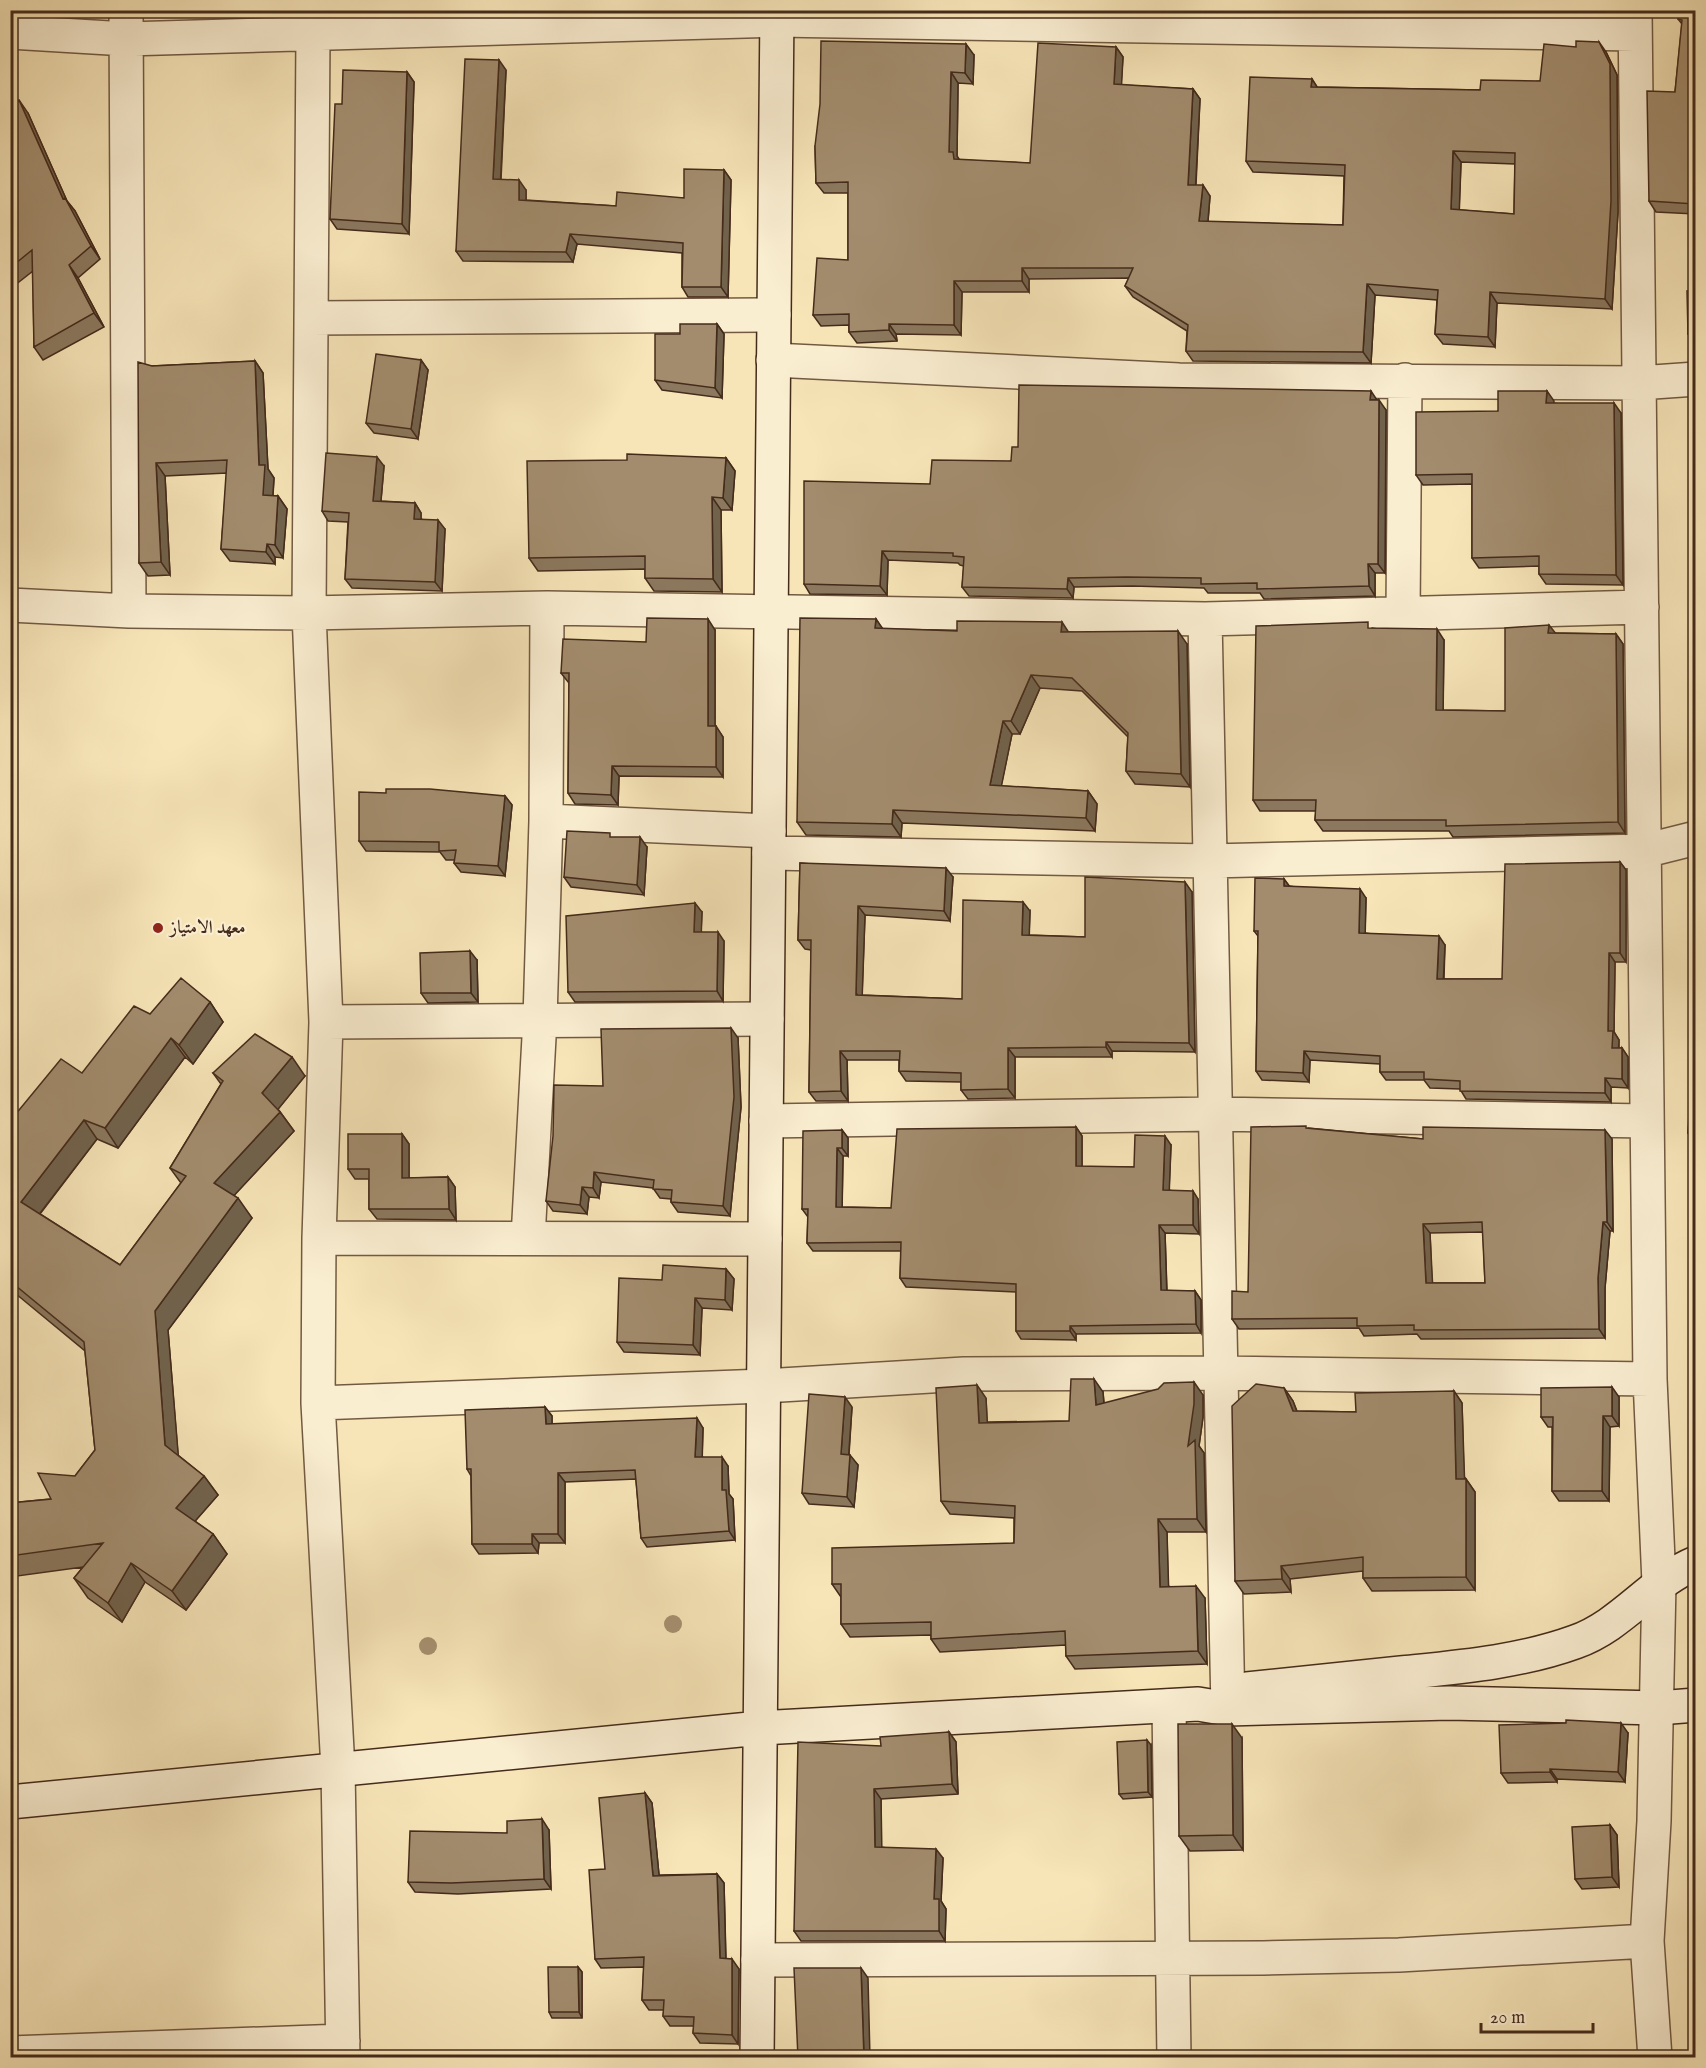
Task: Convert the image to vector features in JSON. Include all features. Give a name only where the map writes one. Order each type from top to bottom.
[{"type":"street","points":[[757,2058],[777,15]]},
{"type":"street","points":[[10,32],[126,25],[313,34],[777,15],[1635,22],[1650,1379],[1659,1583],[1658,1708],[1647,1941],[1655,2058]]},
{"type":"street","points":[[126,25],[129,611]]},
{"type":"street","points":[[10,2053],[343,2049],[338,1769],[318,1403],[319,1238],[326,1022],[309,613],[313,34]]},
{"type":"street","points":[[311,318],[774,315]]},
{"type":"street","points":[[773,360],[1179,380],[1639,383],[1695,379]]},
{"type":"street","points":[[1403,613],[1405,380]]},
{"type":"street","points":[[10,605],[129,611],[309,613],[547,608],[1205,619],[1642,607]]},
{"type":"street","points":[[528,1238],[540,1019],[546,821],[547,608]]},
{"type":"street","points":[[1174,2058],[1173,1960],[1205,1703],[1220,1373],[1205,619]]},
{"type":"street","points":[[546,821],[769,842],[1210,861],[1644,851],[1695,838]]},
{"type":"street","points":[[326,1022],[767,1019]]},
{"type":"street","points":[[766,1121],[1215,1114],[1647,1121]]},
{"type":"street","points":[[319,1238],[765,1239]]},
{"type":"street","points":[[318,1403],[764,1386],[964,1374],[1220,1373],[1650,1379]]},
{"type":"street","points":[[1205,1703],[1491,1663],[1542,1652],[1577,1642],[1605,1627],[1628,1612],[1659,1583],[1678,1570],[1695,1563]]},
{"type":"street","points":[[10,1802],[760,1728],[1205,1703],[1449,1703],[1658,1708],[1695,1705]]},
{"type":"street","points":[[758,1960],[1173,1960],[1399,1955],[1647,1941]]},
{"type":"building","points":[[1680,10],[1695,10],[1695,204],[1649,201],[1647,91],[1675,92],[1682,20],[1678,19]]},
{"type":"building","points":[[821,41],[966,44],[965,73],[951,72],[949,152],[953,152],[954,159],[1030,163],[1038,43],[1116,47],[1114,84],[1193,89],[1188,185],[1203,185],[1199,221],[1343,225],[1345,165],[1246,161],[1250,77],[1312,79],[1311,87],[1480,90],[1481,80],[1540,81],[1544,44],[1576,47],[1576,41],[1599,42],[1610,64],[1611,201],[1605,299],[1490,292],[1488,337],[1435,334],[1438,290],[1367,284],[1363,352],[1186,351],[1188,325],[1125,286],[1133,268],[1022,268],[1022,281],[954,281],[954,325],[889,324],[889,330],[849,332],[849,314],[813,315],[817,258],[848,260],[848,182],[816,183],[815,146],[820,104]],"holes":[[[1453,151],[1515,153],[1514,214],[1451,209]]]},
{"type":"building","points":[[465,59],[499,60],[493,179],[519,180],[519,200],[616,206],[617,192],[684,198],[684,169],[724,170],[721,287],[682,287],[683,243],[570,234],[566,252],[456,251]]},
{"type":"building","points":[[343,70],[407,72],[402,224],[330,219],[335,104],[342,104]]},
{"type":"building","points":[[19,100],[63,199],[65,198],[91,246],[69,265],[94,313],[34,347],[32,250],[10,268],[10,104]]},
{"type":"building","points":[[1695,290],[1695,333],[1688,334],[1687,291]]},
{"type":"building","points":[[680,324],[717,324],[715,388],[655,380],[655,334],[680,334]]},
{"type":"building","points":[[376,354],[421,360],[411,429],[366,423]]},
{"type":"building","points":[[255,361],[259,465],[265,465],[263,495],[278,496],[275,545],[267,544],[266,552],[221,549],[227,460],[156,463],[161,562],[139,563],[138,362],[152,366]]},
{"type":"building","points":[[1019,385],[1371,391],[1370,400],[1379,400],[1378,564],[1368,564],[1369,586],[1257,589],[1257,583],[1201,584],[1201,578],[1126,577],[1068,578],[1067,589],[962,587],[964,557],[953,556],[953,553],[882,551],[880,586],[804,584],[804,481],[930,484],[932,460],[1011,461],[1012,447],[1018,447]]},
{"type":"building","points":[[1498,391],[1547,391],[1546,403],[1614,403],[1616,575],[1539,574],[1539,556],[1472,558],[1472,474],[1416,475],[1416,412],[1498,411]]},
{"type":"building","points":[[326,453],[377,457],[373,501],[415,503],[414,519],[438,520],[435,582],[345,579],[349,513],[322,511]]},
{"type":"building","points":[[627,454],[726,458],[723,498],[712,497],[713,579],[645,578],[645,556],[529,558],[527,461],[627,460]]},
{"type":"building","points":[[647,618],[708,619],[708,726],[716,726],[716,767],[612,766],[611,795],[568,793],[569,673],[561,673],[563,639],[646,642]]},
{"type":"building","points":[[800,618],[876,619],[875,628],[957,631],[957,621],[1062,622],[1061,632],[1178,631],[1181,774],[1126,771],[1128,733],[1072,678],[1031,675],[1011,721],[1003,721],[990,785],[1088,791],[1086,818],[893,810],[892,824],[797,822]]},
{"type":"building","points":[[1368,622],[1368,628],[1437,629],[1436,710],[1505,711],[1505,628],[1549,625],[1548,633],[1616,634],[1618,822],[1446,826],[1446,820],[1315,820],[1316,800],[1253,800],[1256,626]]},
{"type":"building","points":[[386,789],[430,789],[505,796],[498,866],[454,863],[456,850],[439,851],[439,842],[359,841],[359,792],[386,793]]},
{"type":"building","points":[[567,831],[610,833],[610,837],[640,837],[637,885],[564,877]]},
{"type":"building","points":[[1620,862],[1620,953],[1609,953],[1608,1031],[1613,1031],[1612,1048],[1622,1048],[1622,1079],[1605,1078],[1605,1093],[1460,1091],[1460,1081],[1424,1079],[1424,1072],[1380,1072],[1380,1056],[1304,1051],[1303,1073],[1256,1071],[1258,931],[1254,931],[1255,878],[1284,879],[1284,886],[1360,889],[1359,933],[1439,936],[1437,979],[1502,979],[1505,864]]},
{"type":"building","points":[[800,863],[946,868],[944,911],[858,906],[856,995],[962,999],[963,900],[1023,902],[1022,935],[1085,937],[1085,877],[1185,882],[1189,1043],[1106,1042],[1106,1047],[1008,1048],[1008,1089],[961,1090],[961,1073],[899,1071],[900,1051],[840,1051],[841,1091],[809,1092],[811,940],[798,940]]},
{"type":"building","points":[[695,903],[694,932],[718,932],[717,991],[568,992],[566,916]]},
{"type":"building","points":[[470,951],[471,993],[421,993],[420,953]]},
{"type":"building","points":[[181,978],[210,1002],[179,1045],[171,1038],[105,1128],[84,1120],[21,1202],[120,1265],[186,1176],[170,1168],[223,1081],[213,1073],[255,1034],[292,1057],[262,1093],[280,1112],[214,1183],[238,1198],[155,1311],[165,1445],[204,1476],[176,1508],[213,1534],[172,1591],[131,1563],[108,1603],[74,1578],[103,1543],[10,1556],[10,1503],[51,1499],[38,1473],[75,1476],[95,1450],[84,1342],[10,1281],[10,1121],[61,1059],[82,1073],[134,1006],[150,1014]]},
{"type":"building","points":[[731,1028],[734,1097],[723,1206],[671,1202],[672,1190],[653,1189],[654,1180],[594,1172],[593,1188],[582,1187],[580,1205],[546,1201],[553,1136],[554,1085],[603,1086],[601,1029]]},
{"type":"building","points":[[1692,1055],[1695,1055],[1695,1134],[1688,1133]]},
{"type":"building","points":[[1306,1126],[1306,1128],[1423,1139],[1423,1127],[1605,1130],[1607,1222],[1603,1222],[1598,1278],[1599,1329],[1414,1330],[1414,1325],[1357,1326],[1357,1318],[1232,1319],[1232,1291],[1248,1292],[1251,1127]],"holes":[[[1482,1222],[1485,1283],[1426,1283],[1423,1224]]]},
{"type":"building","points":[[1076,1127],[1076,1166],[1134,1167],[1135,1135],[1165,1136],[1163,1190],[1193,1191],[1193,1225],[1159,1225],[1161,1290],[1195,1291],[1196,1324],[1070,1326],[1070,1331],[1016,1331],[1016,1284],[900,1278],[901,1242],[807,1243],[808,1209],[802,1209],[803,1131],[842,1130],[842,1148],[837,1148],[836,1207],[891,1208],[897,1129]]},
{"type":"building","points":[[348,1134],[402,1134],[402,1178],[448,1177],[449,1209],[369,1209],[369,1169],[348,1169]]},
{"type":"building","points":[[663,1265],[726,1269],[725,1300],[695,1298],[693,1345],[617,1342],[619,1278],[662,1280]]},
{"type":"building","points":[[1071,1379],[1094,1379],[1096,1405],[1158,1389],[1164,1383],[1194,1382],[1194,1404],[1188,1446],[1195,1440],[1197,1519],[1158,1519],[1160,1587],[1196,1586],[1198,1651],[1066,1656],[1065,1631],[931,1639],[931,1622],[841,1624],[841,1584],[832,1584],[832,1548],[1014,1543],[1015,1506],[941,1501],[936,1388],[977,1385],[979,1423],[1069,1421]]},
{"type":"building","points":[[1256,1384],[1284,1388],[1293,1411],[1356,1412],[1355,1393],[1454,1391],[1456,1479],[1466,1479],[1466,1577],[1363,1578],[1363,1557],[1281,1566],[1282,1579],[1235,1581],[1232,1406]]},
{"type":"building","points":[[1612,1387],[1612,1416],[1603,1416],[1602,1491],[1552,1491],[1553,1417],[1541,1417],[1541,1388]]},
{"type":"building","points":[[809,1394],[845,1397],[841,1454],[850,1455],[847,1497],[802,1493]]},
{"type":"building","points":[[545,1407],[546,1424],[697,1418],[695,1457],[722,1457],[722,1490],[726,1490],[729,1531],[641,1538],[635,1470],[558,1473],[558,1534],[532,1534],[532,1544],[472,1544],[471,1469],[467,1469],[465,1410]]},
{"type":"building","points":[[1566,1720],[1621,1723],[1618,1772],[1550,1769],[1550,1772],[1501,1773],[1499,1725],[1566,1723]]},
{"type":"building","points":[[1178,1724],[1232,1724],[1233,1835],[1179,1836]]},
{"type":"building","points":[[949,1732],[952,1784],[874,1789],[875,1847],[936,1849],[934,1899],[939,1899],[939,1931],[794,1931],[798,1742],[881,1746],[880,1737]]},
{"type":"building","points":[[1147,1740],[1148,1792],[1119,1794],[1117,1742]]},
{"type":"building","points":[[645,1793],[653,1876],[717,1874],[720,1958],[732,1959],[732,2035],[693,2033],[694,2017],[663,2016],[664,2000],[642,2000],[644,1957],[595,1959],[589,1870],[605,1869],[599,1798]]},
{"type":"building","points":[[542,1819],[544,1879],[451,1883],[408,1882],[410,1831],[507,1833],[507,1821]]},
{"type":"building","points":[[1610,1825],[1612,1877],[1575,1879],[1572,1827]]},
{"type":"building","points":[[548,1967],[578,1967],[579,2012],[549,2012]]},
{"type":"building","points":[[794,1968],[861,1968],[864,2058],[798,2058]]},
{"type":"place","name":"معهد الامتياز","points":[[158,928]]}]
